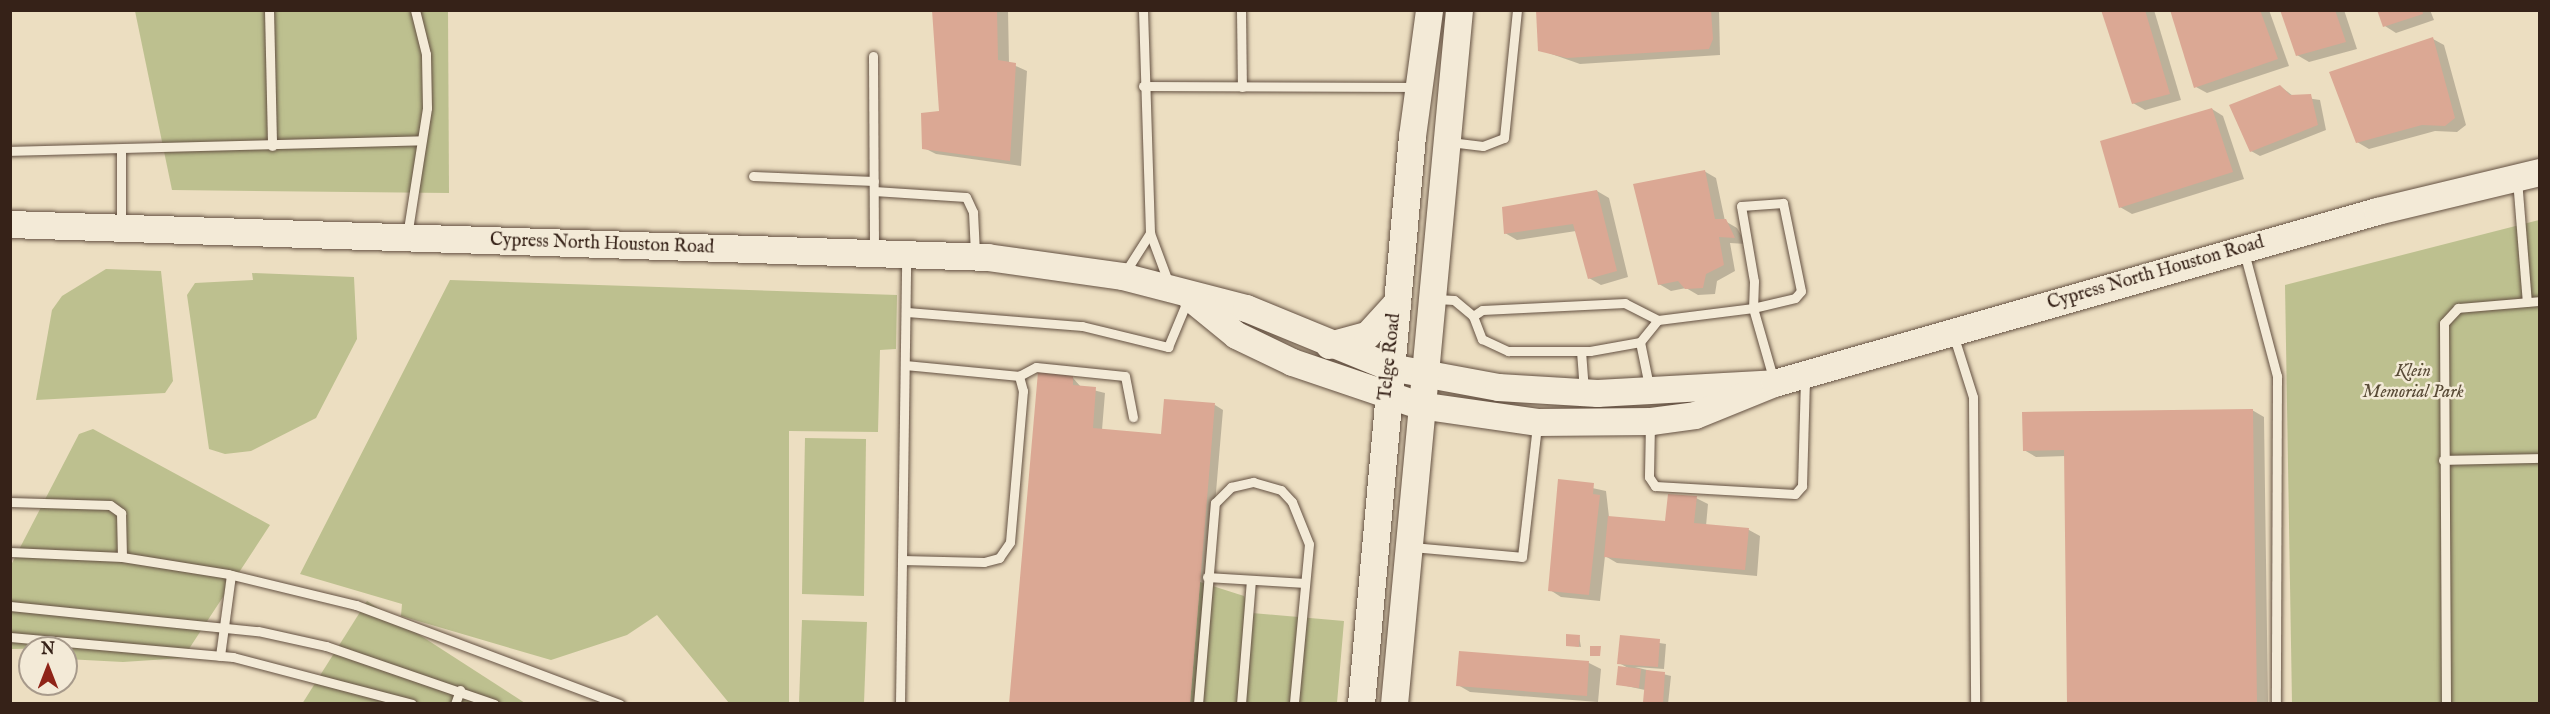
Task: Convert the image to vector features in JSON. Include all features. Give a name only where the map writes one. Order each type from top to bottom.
[{"type":"main road","name":"Telge Road","points":[[1360,704],[1387,397],[1418,87],[1429,10]]},
{"type":"main road","name":"Telge Road","points":[[1394,704],[1429,298],[1459,10]]},
{"type":"main road","name":"Cypress North Houston Road","points":[[1180,294],[1236,335],[1322,375],[1387,397],[1419,405],[1537,422],[1651,421],[1695,415],[1774,383],[2243,249],[2528,174]]},
{"type":"main road","name":"Cypress North Houston Road","points":[[10,224],[975,257],[1122,276],[1180,294],[1246,308],[1329,345],[1390,367],[1498,387],[1584,392],[1774,383]]},
{"type":"main road","points":[[1329,345],[1367,334],[1397,303]]},
{"type":"lane","points":[[269,10],[272,146]]},
{"type":"lane","points":[[406,238],[420,140],[427,108],[426,54],[415,10]]},
{"type":"lane","points":[[907,312],[1082,326],[1168,347],[1180,294],[1150,233],[1143,86],[1143,10]]},
{"type":"lane","points":[[1241,10],[1242,87]]},
{"type":"lane","points":[[1444,141],[1483,146],[1504,138],[1517,10]]},
{"type":"lane","points":[[873,56],[874,254]]},
{"type":"lane","points":[[1143,86],[1418,87]]},
{"type":"lane","points":[[10,151],[272,146],[291,139],[420,140]]},
{"type":"lane","points":[[121,149],[121,227]]},
{"type":"lane","points":[[2527,302],[2528,174]]},
{"type":"lane","points":[[753,176],[874,181]]},
{"type":"lane","points":[[874,191],[966,197],[973,212],[975,257]]},
{"type":"lane","points":[[1473,316],[1482,310],[1626,303],[1658,320],[1753,309],[1795,298],[1801,291],[1783,203],[1774,200],[1741,206],[1754,281],[1753,309],[1774,383]]},
{"type":"lane","points":[[1122,276],[1150,233]]},
{"type":"lane","points":[[2243,249],[2277,376],[2276,704]]},
{"type":"lane","points":[[900,704],[906,255]]},
{"type":"lane","points":[[1429,298],[1454,300],[1473,316],[1482,339],[1508,351],[1581,351],[1640,342],[1658,320]]},
{"type":"lane","points":[[2446,704],[2444,323],[2458,309],[2540,301]]},
{"type":"lane","points":[[1953,332],[1974,397],[1975,704]]},
{"type":"lane","points":[[1640,342],[1649,389]]},
{"type":"lane","points":[[1581,351],[1584,392]]},
{"type":"lane","points":[[905,365],[1019,376],[1036,367],[1125,376],[1133,417]]},
{"type":"lane","points":[[1651,421],[1649,477],[1655,486],[1795,494],[1802,486],[1806,375]]},
{"type":"lane","points":[[902,560],[984,562],[999,558],[1010,542],[1023,391],[1019,376]]},
{"type":"lane","points":[[1406,546],[1522,557],[1537,422]]},
{"type":"lane","points":[[2443,460],[2540,459]]},
{"type":"lane","points":[[1198,704],[1215,503],[1231,487],[1253,482],[1281,490],[1292,502],[1309,544],[1294,704]]},
{"type":"lane","points":[[10,502],[110,505],[121,513],[122,557]]},
{"type":"lane","points":[[10,552],[122,557],[231,575],[356,605],[620,704]]},
{"type":"lane","points":[[220,656],[231,575]]},
{"type":"lane","points":[[1207,577],[1305,584]]},
{"type":"lane","points":[[1241,704],[1251,580]]},
{"type":"lane","points":[[10,606],[223,626],[326,646],[460,690],[494,704]]},
{"type":"lane","points":[[10,637],[220,656],[412,704]]},
{"type":"lane","points":[[455,704],[460,690]]},
{"type":"green space","points":[[135,11],[448,11],[449,193],[172,190]]},
{"type":"green space","name":"Klein Memorial Park","points":[[2539,220],[2539,703],[2292,703],[2285,285]]},
{"type":"green space","points":[[106,269],[161,271],[173,381],[165,393],[36,400],[52,310],[62,296]]},
{"type":"green space","points":[[252,273],[354,277],[357,339],[316,418],[251,451],[225,454],[209,449],[187,295],[195,283],[253,280]]},
{"type":"green space","points":[[450,280],[897,295],[896,349],[880,350],[878,432],[789,431],[789,703],[729,703],[657,615],[627,635],[551,660],[401,616],[402,604],[300,574]]},
{"type":"green space","points":[[93,429],[270,525],[183,658],[123,662],[78,660],[78,636],[18,636],[18,649],[11,649],[11,565],[79,434]]},
{"type":"green space","points":[[805,438],[866,439],[864,596],[802,594]]},
{"type":"green space","points":[[1200,582],[1244,596],[1252,613],[1344,621],[1337,703],[1190,704]]},
{"type":"green space","points":[[367,601],[525,703],[302,704]]},
{"type":"green space","points":[[802,620],[867,622],[864,703],[799,703]]},
{"type":"building","points":[[932,10],[997,10],[998,60],[1016,63],[1010,161],[922,149],[921,113],[939,111]]},
{"type":"building","points":[[1536,10],[1711,10],[1713,39],[1709,49],[1567,58],[1538,51]]},
{"type":"building","points":[[2101,10],[2145,10],[2170,94],[2132,104]]},
{"type":"building","points":[[2170,10],[2260,10],[2278,59],[2194,88]]},
{"type":"building","points":[[2280,10],[2335,10],[2346,42],[2296,56]]},
{"type":"building","points":[[2377,10],[2422,10],[2423,14],[2383,27]]},
{"type":"building","points":[[2433,37],[2455,118],[2445,126],[2422,125],[2356,143],[2329,72]]},
{"type":"building","points":[[2280,85],[2290,95],[2311,94],[2318,125],[2250,152],[2229,105]]},
{"type":"building","points":[[2212,108],[2233,172],[2119,208],[2100,141]]},
{"type":"building","points":[[1705,170],[1715,219],[1726,219],[1735,238],[1719,237],[1724,265],[1706,274],[1703,288],[1685,289],[1678,281],[1658,285],[1633,184]]},
{"type":"building","points":[[1597,190],[1617,271],[1588,279],[1573,224],[1504,234],[1502,207]]},
{"type":"building","points":[[1038,372],[1073,376],[1073,385],[1096,387],[1093,428],[1161,434],[1164,399],[1215,403],[1190,704],[1009,704]]},
{"type":"building","points":[[2253,409],[2257,704],[2067,704],[2064,450],[2023,451],[2022,412]]},
{"type":"building","points":[[1558,479],[1594,483],[1593,494],[1600,495],[1589,595],[1548,591]]},
{"type":"building","points":[[1668,494],[1697,496],[1694,523],[1749,528],[1745,570],[1604,557],[1608,516],[1665,521]]},
{"type":"building","points":[[1566,634],[1580,635],[1579,647],[1566,646]]},
{"type":"building","points":[[1620,635],[1660,639],[1658,667],[1617,664]]},
{"type":"building","points":[[1590,646],[1601,646],[1600,656],[1590,656]]},
{"type":"building","points":[[1459,651],[1589,661],[1587,696],[1456,686]]},
{"type":"building","points":[[1618,666],[1641,669],[1639,688],[1616,685]]},
{"type":"building","points":[[1646,670],[1665,672],[1663,704],[1643,702]]}]
